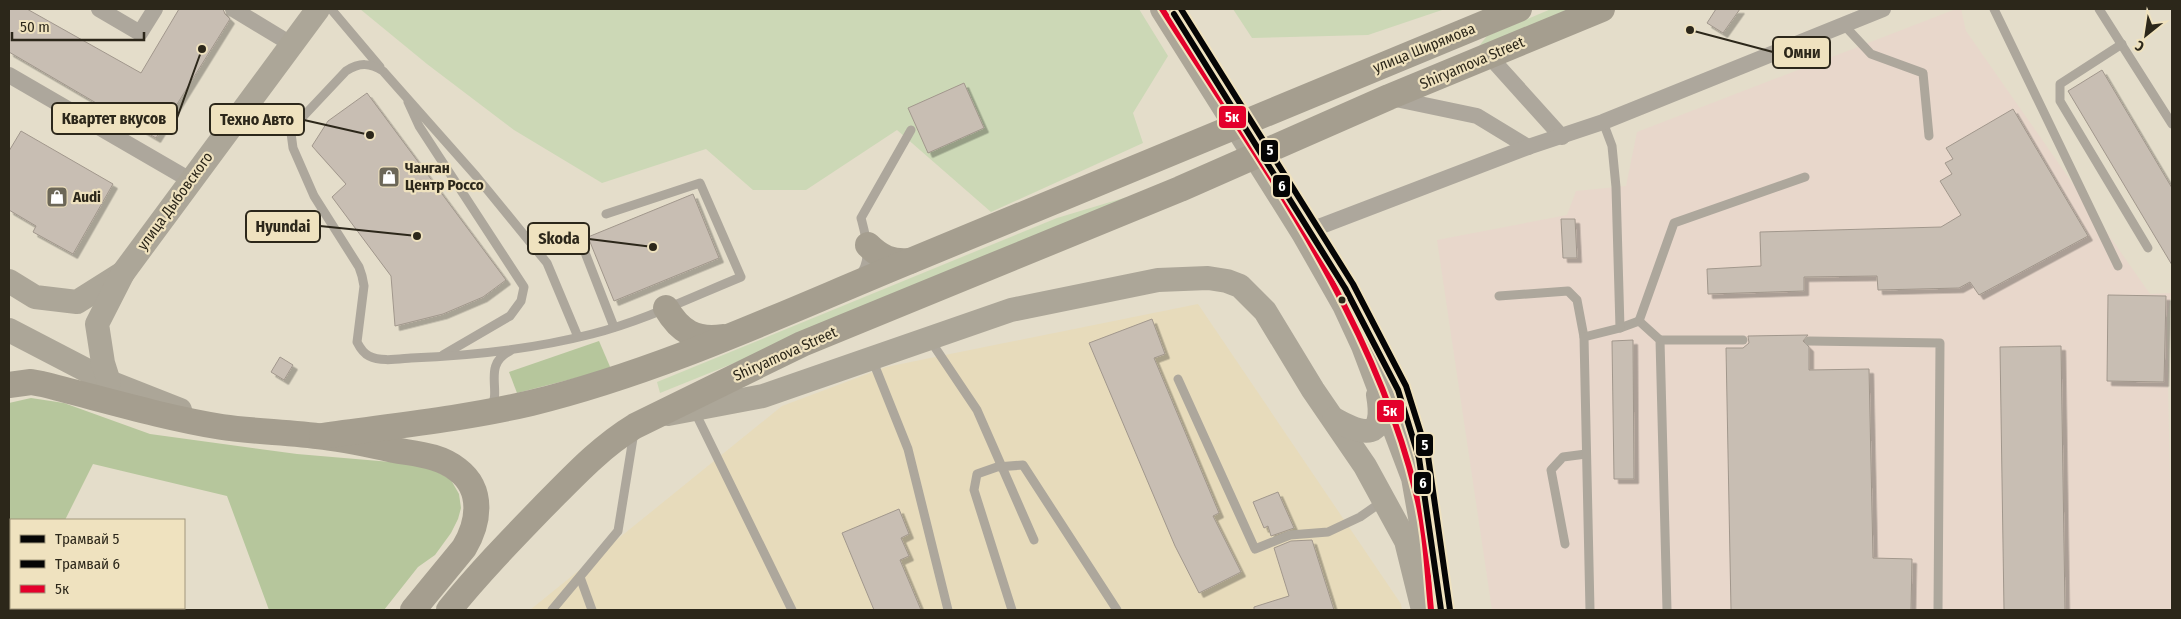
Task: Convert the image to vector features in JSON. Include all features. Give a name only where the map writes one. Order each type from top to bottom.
[{"type":"main road","name":"улица Дыбовского","points":[[110,382],[103,363],[97,324],[123,274],[190,180],[318,9]]},
{"type":"main road","points":[[1162,9],[1302,233],[1344,306],[1373,368],[1417,495],[1431,610]]},
{"type":"main road","name":"улица Ширямова","points":[[751,330],[910,261],[1519,9]]},
{"type":"main road","name":"Shiryamova Street","points":[[449,610],[482,571],[584,465],[613,440],[646,421],[802,344],[1180,189],[1389,97],[1602,9]]},
{"type":"main road","points":[[1439,42],[1451,72]]},
{"type":"main road","points":[[868,245],[883,258],[901,262],[910,261]]},
{"type":"main road","points":[[9,281],[35,297],[77,302],[123,274]]},
{"type":"main road","points":[[646,421],[763,396],[871,356],[1011,310],[1133,284],[1179,278],[1208,278],[1227,281],[1240,286],[1264,311],[1365,466],[1406,541],[1423,610]]},
{"type":"main road","points":[[666,308],[674,321],[701,339],[722,338],[751,330]]},
{"type":"main road","points":[[9,330],[110,382],[221,427]]},
{"type":"main road","points":[[322,436],[483,413],[533,402],[627,375],[751,330]]},
{"type":"main road","points":[[1332,418],[1355,431],[1363,432],[1378,424],[1381,415],[1373,368]]},
{"type":"main road","points":[[9,385],[31,382],[42,384],[135,410],[221,427],[256,432],[322,436],[438,459],[460,471],[475,492],[477,510],[470,538],[413,610]]},
{"type":"street","points":[[99,9],[140,33],[155,9]]},
{"type":"street","points":[[233,9],[291,44]]},
{"type":"street","points":[[1302,233],[1528,147],[1602,122],[1878,10]]},
{"type":"street","points":[[1489,56],[1562,137]]},
{"type":"street","points":[[9,75],[190,180]]},
{"type":"street","points":[[1389,97],[1477,116],[1528,147]]},
{"type":"lane","points":[[332,9],[547,262],[578,337]]},
{"type":"lane","points":[[1994,9],[2118,266]]},
{"type":"lane","points":[[2099,9],[2172,124]]},
{"type":"lane","points":[[1843,23],[1871,54],[1923,72],[1929,136]]},
{"type":"lane","points":[[2122,44],[2060,84],[2060,102],[2148,248]]},
{"type":"lane","points":[[384,71],[374,65],[355,65],[346,71],[297,122],[291,133],[291,140],[314,196],[359,267],[364,286],[357,334],[361,350],[370,357],[380,359],[439,357],[512,350],[578,337],[614,327],[666,308],[741,277],[700,183],[606,214]]},
{"type":"lane","points":[[402,91],[420,126],[524,287],[521,301],[510,316],[439,357]]},
{"type":"lane","points":[[1602,122],[1612,146],[1616,187],[1620,328]]},
{"type":"lane","points":[[838,292],[863,272],[868,245],[861,218],[911,130]]},
{"type":"lane","points":[[1639,321],[1674,223],[1805,177]]},
{"type":"lane","points":[[577,232],[614,327]]},
{"type":"lane","points":[[1499,296],[1568,291],[1577,300],[1584,337],[1590,610]]},
{"type":"lane","points":[[1584,337],[1639,321]]},
{"type":"lane","points":[[1639,321],[1660,340],[1743,340]]},
{"type":"lane","points":[[929,337],[977,410],[1034,540]]},
{"type":"lane","points":[[1660,340],[1667,610]]},
{"type":"lane","points":[[1809,342],[1940,343],[1938,610]]},
{"type":"lane","points":[[483,413],[493,406],[493,378],[497,364],[503,356],[512,350]]},
{"type":"lane","points":[[871,356],[908,449],[948,610]]},
{"type":"lane","points":[[1178,379],[1255,549],[1290,535],[1328,532],[1360,517],[1384,500]]},
{"type":"lane","points":[[694,410],[792,610]]},
{"type":"lane","points":[[552,610],[618,531],[646,421]]},
{"type":"lane","points":[[1565,544],[1551,470],[1563,457],[1586,454]]},
{"type":"lane","points":[[1012,610],[974,490],[977,474],[1002,466],[1023,464],[1117,610]]},
{"type":"lane","points":[[580,577],[592,610]]},
{"type":"shaded area","points":[[1956,9],[1961,9],[1966,31],[2150,294],[2171,293],[2167,318],[2172,610],[1492,610],[1437,240],[1567,215],[1576,191],[1626,186],[1637,132]]},
{"type":"shaded area","points":[[1198,304],[1401,604],[1402,610],[530,610],[782,406],[886,367]]},
{"type":"green space","points":[[360,9],[1139,9],[1168,56],[1133,113],[1143,143],[991,212],[897,130],[806,190],[753,190],[706,149],[602,183],[514,130],[427,64]]},
{"type":"green space","points":[[1233,9],[1445,9],[1368,35],[1252,38]]},
{"type":"green space","points":[[1551,9],[1584,9],[1479,46],[1487,36]]},
{"type":"green space","points":[[1127,197],[1065,229],[660,393],[657,382],[1057,218]]},
{"type":"green space","points":[[599,341],[611,369],[517,393],[509,372]]},
{"type":"green space","points":[[31,398],[64,403],[150,434],[297,454],[426,465],[451,480],[459,494],[461,508],[451,533],[435,555],[418,567],[384,610],[269,610],[227,496],[93,464],[66,519],[10,519],[10,609],[36,609],[9,610],[9,403]]},
{"type":"building","points":[[9,9],[27,9],[141,73],[179,9],[223,9],[230,19],[156,138],[9,52]]},
{"type":"building","points":[[1716,9],[1740,9],[1723,33],[1707,23]]},
{"type":"building","points":[[2102,70],[2172,188],[2172,265],[2068,91]]},
{"type":"building","points":[[964,83],[984,128],[928,153],[908,108]]},
{"type":"building","points":[[367,93],[506,280],[483,297],[443,314],[395,326],[391,276],[332,197],[346,184],[312,146],[328,121]]},
{"type":"building","points":[[2013,109],[2088,236],[1979,295],[1970,282],[1959,288],[1878,290],[1877,276],[1804,277],[1804,291],[1708,294],[1707,269],[1761,266],[1760,232],[1941,227],[1961,215],[1940,181],[1952,174],[1945,163],[1953,159],[1946,148]]},
{"type":"building","name":"Audi","points":[[21,131],[113,184],[73,254],[33,232],[36,226],[9,210],[9,151]]},
{"type":"building","points":[[693,194],[719,258],[614,301],[588,237]]},
{"type":"building","points":[[1561,219],[1575,219],[1577,258],[1563,258]]},
{"type":"building","points":[[2108,295],[2166,296],[2164,382],[2107,381]]},
{"type":"building","points":[[1152,319],[1165,354],[1154,358],[1219,513],[1213,516],[1241,572],[1199,593],[1175,546],[1089,343]]},
{"type":"building","points":[[1808,335],[1803,341],[1809,347],[1809,370],[1869,369],[1873,558],[1912,559],[1911,610],[1731,610],[1726,348],[1743,348],[1749,343],[1748,336]]},
{"type":"building","points":[[1633,340],[1634,479],[1614,479],[1612,341]]},
{"type":"building","points":[[2061,346],[2065,610],[2004,610],[2000,347]]},
{"type":"building","points":[[280,357],[293,365],[284,380],[271,372]]},
{"type":"building","points":[[1278,492],[1294,528],[1271,536],[1268,526],[1264,528],[1253,502]]},
{"type":"building","points":[[899,509],[909,534],[901,538],[909,556],[900,560],[921,610],[874,610],[842,533]]},
{"type":"building","points":[[1312,540],[1334,610],[1254,610],[1254,607],[1289,596],[1274,548],[1291,541]]},
{"type":"tram line","name":"5","points":[[1181,9],[1353,284],[1406,386],[1428,456],[1450,610]]},
{"type":"tram line","name":"6","points":[[1174,14],[1345,288],[1398,390],[1419,458],[1441,610]]},
{"type":"transit line","name":"5к","points":[[1162,9],[1274,182],[1309,241],[1342,302],[1372,364],[1397,427],[1416,493],[1424,536],[1431,610]]},
{"type":"place","name":"Омни","points":[[1690,30]]},
{"type":"place","name":"Квартет вкусов","points":[[202,49]]},
{"type":"place","name":"Техно Авто","points":[[370,135]]},
{"type":"place","name":"Чанган Центр Россо","points":[[389,177]]},
{"type":"place","name":"Audi","points":[[57,197]]},
{"type":"place","name":"Hyundai","points":[[417,236]]},
{"type":"place","name":"Skoda","points":[[653,247]]}]
